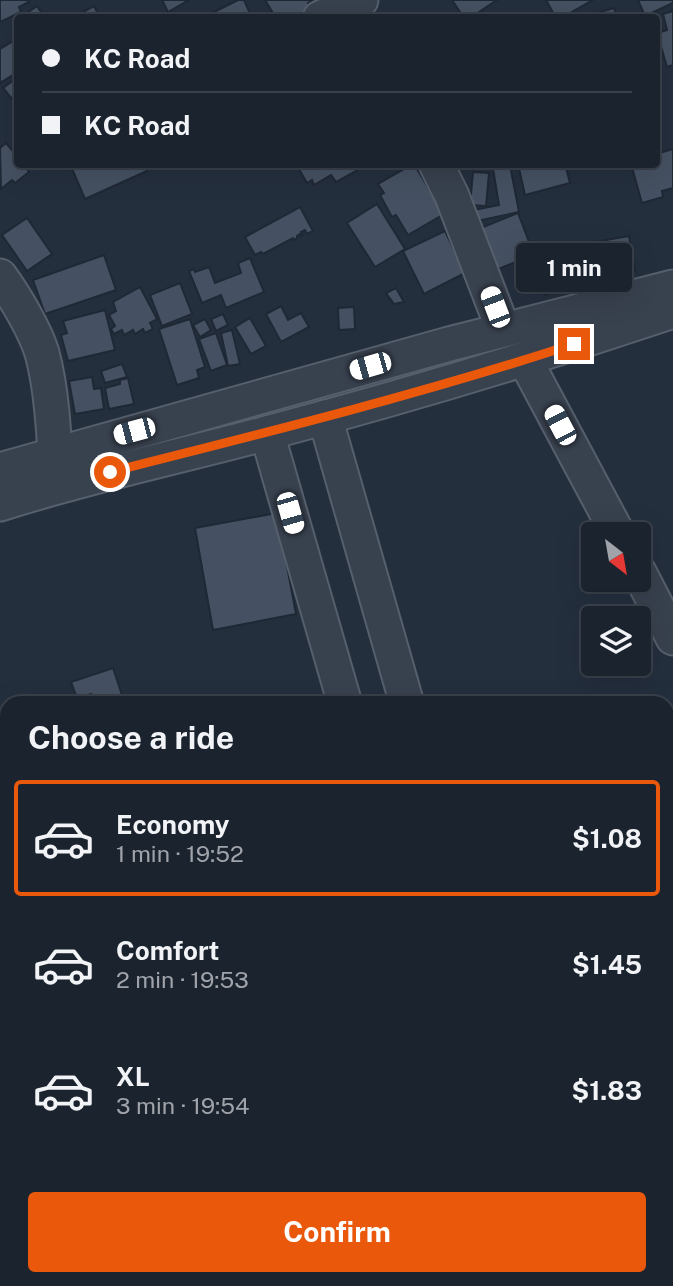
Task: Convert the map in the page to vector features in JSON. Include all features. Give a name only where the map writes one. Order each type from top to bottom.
[{"type":"street","points":[[330,14],[364,0]]},
{"type":"street","points":[[438,168],[452,196],[503,329]]},
{"type":"street","points":[[0,276],[13,293],[41,352],[53,424],[57,486]]},
{"type":"street","points":[[0,470],[503,329],[673,287]]},
{"type":"street","points":[[0,504],[57,486],[267,433],[525,360],[673,311]]},
{"type":"street","points":[[449,344],[461,378]]},
{"type":"street","points":[[525,360],[612,522]]},
{"type":"street","points":[[325,417],[405,696]]},
{"type":"street","points":[[267,433],[343,696]]},
{"type":"street","points":[[649,592],[673,638]]},
{"type":"building","points":[[0,0],[29,2],[19,7],[21,12],[0,22]]},
{"type":"building","points":[[162,0],[189,0],[168,12]]},
{"type":"building","points":[[238,0],[244,0],[250,14],[210,14]]},
{"type":"building","points":[[265,0],[313,0],[308,3],[314,14],[274,14]]},
{"type":"building","points":[[452,0],[497,0],[476,14],[461,14]]},
{"type":"building","points":[[546,0],[593,0],[568,14],[554,14]]},
{"type":"building","points":[[638,0],[673,0],[673,3],[644,14]]},
{"type":"building","points":[[37,6],[42,14],[26,14]]},
{"type":"building","points":[[94,6],[98,14],[79,14]]},
{"type":"building","points":[[614,8],[616,14],[594,14]]},
{"type":"building","points":[[673,11],[673,65],[667,67],[660,43],[660,32],[667,30],[663,14]]},
{"type":"building","points":[[14,41],[14,74],[0,83],[0,49]]},
{"type":"building","points":[[14,80],[14,98],[12,99],[3,88]]},
{"type":"building","points":[[6,143],[14,152],[14,168],[26,168],[29,172],[15,183],[12,180],[1,189],[0,148]]},
{"type":"building","points":[[673,149],[673,188],[662,191],[663,197],[642,203],[632,168],[660,168],[660,153]]},
{"type":"building","points":[[72,168],[146,168],[147,171],[85,199]]},
{"type":"building","points":[[298,168],[361,168],[336,182],[331,175],[314,185],[312,180],[307,183]]},
{"type":"building","points":[[406,168],[418,168],[444,214],[408,235],[396,215],[392,217],[380,195],[384,193],[378,184]]},
{"type":"building","points":[[511,168],[519,212],[477,221],[474,210],[499,205],[493,169]]},
{"type":"building","points":[[519,168],[566,168],[570,183],[525,195]]},
{"type":"building","points":[[473,172],[489,173],[486,206],[470,205]]},
{"type":"building","points":[[377,204],[405,249],[375,267],[347,223]]},
{"type":"building","points":[[300,207],[313,231],[307,234],[305,230],[301,232],[303,235],[300,234],[294,240],[293,238],[263,254],[261,252],[255,255],[245,237]]},
{"type":"building","points":[[518,213],[534,255],[488,273],[471,232]]},
{"type":"building","points":[[27,218],[52,254],[27,271],[2,235]]},
{"type":"building","points":[[445,231],[465,273],[424,294],[403,251]]},
{"type":"building","points":[[629,236],[635,271],[596,278],[589,243]]},
{"type":"building","points":[[104,255],[116,290],[45,314],[33,280]]},
{"type":"building","points":[[546,255],[551,270],[539,275],[533,259]]},
{"type":"building","points":[[250,258],[264,292],[226,308],[221,295],[202,303],[189,271],[194,269],[195,272],[209,267],[215,283],[241,273],[238,263]]},
{"type":"building","points":[[562,267],[570,284],[546,295],[538,278]]},
{"type":"building","points":[[180,283],[192,314],[162,326],[150,295]]},
{"type":"building","points":[[140,287],[157,319],[150,323],[153,329],[145,333],[143,329],[135,334],[133,330],[124,335],[122,330],[114,334],[111,329],[115,326],[109,315],[116,311],[113,302]]},
{"type":"building","points":[[396,288],[404,302],[394,304],[386,293]]},
{"type":"building","points":[[281,306],[288,320],[301,313],[309,327],[281,342],[266,314]]},
{"type":"building","points":[[354,307],[355,329],[339,330],[338,308]]},
{"type":"building","points":[[105,310],[115,350],[68,361],[61,335],[67,333],[63,321]]},
{"type":"building","points":[[223,314],[228,325],[216,331],[211,319]]},
{"type":"building","points":[[250,318],[266,346],[251,354],[235,327]]},
{"type":"building","points":[[190,319],[205,367],[197,370],[199,378],[177,385],[159,329]]},
{"type":"building","points":[[205,319],[211,330],[200,337],[193,325]]},
{"type":"building","points":[[232,330],[240,364],[228,366],[221,333]]},
{"type":"building","points":[[216,333],[227,365],[211,371],[199,339]]},
{"type":"building","points":[[122,364],[127,377],[105,383],[101,371]]},
{"type":"building","points":[[92,377],[94,389],[101,388],[104,409],[75,414],[69,381]]},
{"type":"building","points":[[128,378],[134,404],[109,409],[105,388],[120,384],[120,380]]},
{"type":"building","points":[[277,513],[296,614],[213,630],[195,528]]},
{"type":"building","points":[[113,668],[122,696],[76,696],[71,682]]},
{"type":"route","points":[[110,472],[286,428],[574,344]]}]
